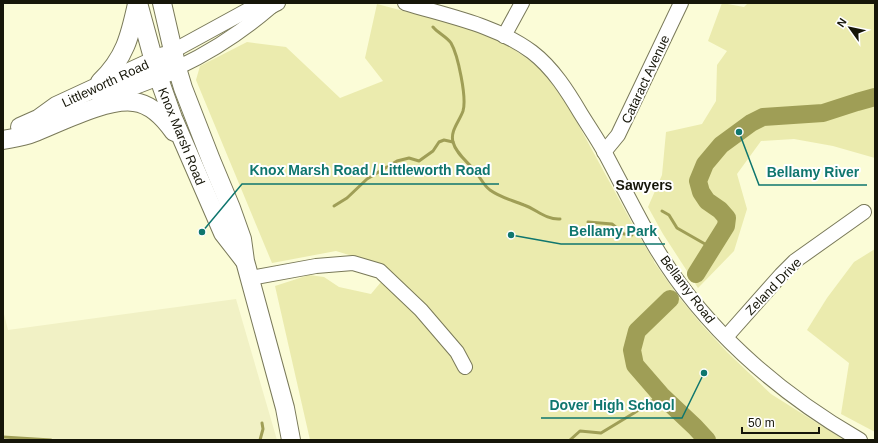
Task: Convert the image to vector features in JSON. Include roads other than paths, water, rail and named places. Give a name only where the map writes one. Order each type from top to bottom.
[{"type":"main road","name":"Knox Marsh Road","points":[[138,3],[166,100],[185,146],[223,233],[245,261]]},
{"type":"main road","points":[[95,88],[116,65],[130,35],[138,3]]},
{"type":"main road","name":"Knox Marsh Road","points":[[162,3],[177,68],[242,239],[245,261],[285,408],[291,440]]},
{"type":"main road","name":"Littleworth Road","points":[[38,118],[72,109],[156,69],[173,51]]},
{"type":"main road","name":"Littleworth Road","points":[[3,136],[38,118],[56,106],[95,88],[156,69],[177,68]]},
{"type":"main road","points":[[3,140],[31,134],[87,111],[113,103],[134,102],[141,104],[161,116],[185,146]]},
{"type":"street","name":"Bellamy Road","points":[[404,3],[480,26],[504,36],[534,53],[549,69],[570,97],[604,152],[654,244],[692,299],[726,337],[761,370],[816,413],[860,440]]},
{"type":"street","points":[[504,36],[522,3]]},
{"type":"street","name":"Cataract Avenue","points":[[604,152],[618,135],[682,3]]},
{"type":"street","points":[[173,51],[248,10],[275,4]]},
{"type":"street","points":[[177,68],[235,36],[275,4]]},
{"type":"street","name":"Zeland Drive","points":[[726,337],[795,261],[864,212]]},
{"type":"street","points":[[250,278],[316,266],[353,263],[380,271],[421,310],[457,352],[465,367]]},
{"type":"waterway","points":[[433,27],[451,43],[461,77],[464,105],[452,138],[462,158],[494,193],[550,218],[560,219]]},
{"type":"waterway","points":[[696,274],[726,226],[727,218],[720,210],[707,201],[701,192],[698,181],[705,164],[721,145],[751,123],[763,117],[823,113],[875,97]]},
{"type":"waterway","points":[[334,206],[347,198],[367,179],[397,161],[409,158],[419,161],[433,151],[439,142],[444,140],[453,142]]},
{"type":"waterway","points":[[662,211],[669,215],[677,228],[712,248]]},
{"type":"waterway","points":[[588,222],[612,224],[624,234],[632,235]]},
{"type":"waterway","points":[[670,299],[637,331],[632,350],[635,365],[661,395],[707,440]]},
{"type":"waterway","points":[[570,440],[580,431],[601,433],[661,395]]},
{"type":"waterway","points":[[260,440],[263,429],[262,423]]},
{"type":"waterway","points":[[3,437],[51,440]]},
{"type":"place","name":"Bellamy River","points":[[739,132]]},
{"type":"place","name":"Knox Marsh Road / Littleworth Road","points":[[202,232]]},
{"type":"place","name":"Bellamy Park","points":[[511,235]]},
{"type":"place","name":"Dover High School","points":[[704,373]]},
{"type":"district","name":"Sawyers","points":[[644,185]]}]
